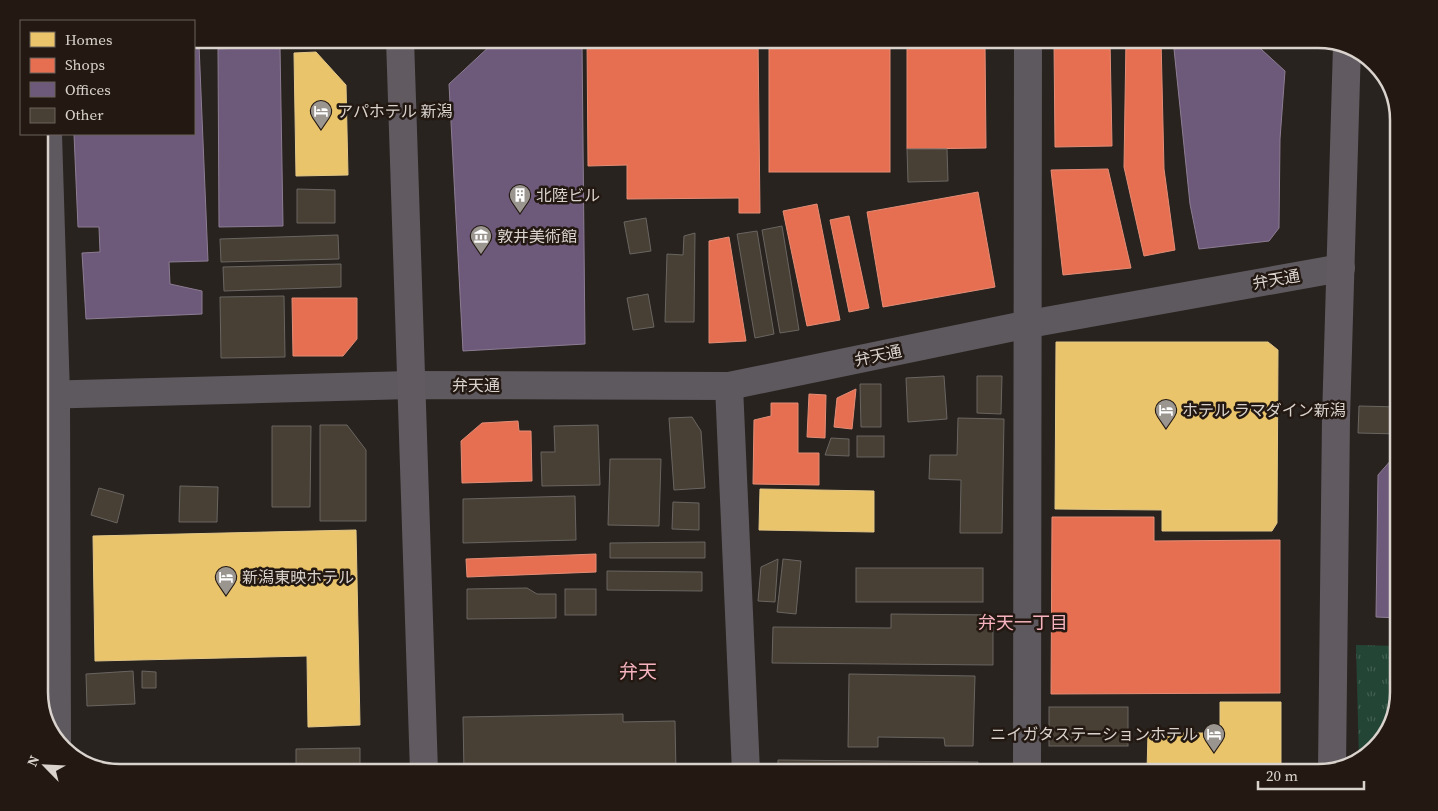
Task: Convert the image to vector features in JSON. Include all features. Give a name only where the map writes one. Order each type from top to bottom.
[{"type":"street","points":[[400,48],[424,764]]},
{"type":"street","points":[[1028,48],[1028,764]]},
{"type":"street","points":[[1332,762],[1336,418],[1347,53]]},
{"type":"street","name":"弁天通","points":[[48,395],[410,385],[729,386],[1029,324],[1341,268]]},
{"type":"street","points":[[729,386],[746,764]]},
{"type":"street","points":[[48,430],[57,727]]},
{"type":"green space","points":[[1356,645],[1390,646],[1390,701],[1388,710],[1381,728],[1370,743],[1359,751]]},
{"type":"building: Homes","name":"アパホテル 新潟","points":[[316,52],[346,85],[348,175],[296,176],[294,53]]},
{"type":"building: Homes","name":"ホテル ラマダイン新潟","points":[[1056,342],[1268,342],[1278,350],[1277,523],[1272,531],[1162,531],[1162,510],[1055,509]]},
{"type":"building: Homes","points":[[760,489],[874,491],[874,532],[759,530]]},
{"type":"building: Homes","name":"新潟東映ホテル","points":[[356,530],[360,725],[308,727],[307,656],[95,661],[93,536]]},
{"type":"building: Homes","name":"ニイガタステーションホテル","points":[[1220,702],[1281,702],[1281,764],[1147,764],[1148,733],[1220,733]]},
{"type":"building: Shops","points":[[587,48],[758,48],[760,213],[739,213],[739,198],[627,199],[627,165],[588,166]]},
{"type":"building: Shops","points":[[769,48],[890,48],[890,172],[769,172]]},
{"type":"building: Shops","points":[[907,48],[985,48],[986,148],[907,149]]},
{"type":"building: Shops","points":[[1054,48],[1110,48],[1112,146],[1055,147]]},
{"type":"building: Shops","points":[[1126,48],[1161,48],[1164,169],[1175,250],[1144,256],[1124,167]]},
{"type":"building: Shops","points":[[1108,169],[1131,268],[1063,275],[1051,170]]},
{"type":"building: Shops","points":[[978,192],[995,287],[883,307],[867,212]]},
{"type":"building: Shops","points":[[817,204],[840,320],[807,326],[783,211]]},
{"type":"building: Shops","points":[[849,216],[869,308],[849,312],[830,220]]},
{"type":"building: Shops","points":[[729,237],[746,341],[709,343],[709,241]]},
{"type":"building: Shops","points":[[292,298],[357,298],[357,339],[343,356],[293,356]]},
{"type":"building: Shops","points":[[856,389],[852,429],[834,427],[837,398]]},
{"type":"building: Shops","points":[[809,394],[826,395],[825,438],[807,437]]},
{"type":"building: Shops","points":[[771,403],[798,403],[798,453],[819,453],[819,485],[753,484],[754,420],[771,416]]},
{"type":"building: Shops","points":[[518,421],[519,431],[531,431],[532,481],[462,483],[461,441],[482,423]]},
{"type":"building: Shops","points":[[1052,517],[1154,517],[1154,541],[1280,540],[1280,693],[1051,694]]},
{"type":"building: Shops","points":[[596,554],[596,572],[467,577],[466,559]]},
{"type":"building: Offices","points":[[195,48],[199,48],[208,261],[169,262],[170,284],[202,291],[202,314],[86,319],[82,253],[100,252],[99,227],[78,227],[74,135],[195,135]]},
{"type":"building: Offices","points":[[280,48],[283,226],[219,227],[218,49]]},
{"type":"building: Offices","name":"北陸ビル","points":[[488,48],[582,48],[585,344],[463,351],[449,84]]},
{"type":"building: Offices","points":[[1260,48],[1285,71],[1280,139],[1279,228],[1269,241],[1199,249],[1190,204],[1174,49]]},
{"type":"building: Offices","points":[[1390,461],[1390,618],[1376,617],[1378,475]]},
{"type":"building: Other","points":[[907,149],[947,149],[948,181],[908,182]]},
{"type":"building: Other","points":[[297,189],[335,190],[335,223],[297,223]]},
{"type":"building: Other","points":[[646,218],[651,251],[630,254],[624,222]]},
{"type":"building: Other","points":[[782,226],[799,330],[780,333],[762,230]]},
{"type":"building: Other","points":[[757,231],[774,334],[755,338],[737,234]]},
{"type":"building: Other","points":[[695,233],[694,322],[665,322],[667,254],[683,255],[684,236]]},
{"type":"building: Other","points":[[338,235],[339,259],[221,262],[220,239]]},
{"type":"building: Other","points":[[341,264],[341,287],[224,291],[223,267]]},
{"type":"building: Other","points":[[648,294],[654,327],[633,330],[627,298]]},
{"type":"building: Other","points":[[284,296],[285,357],[221,358],[220,297]]},
{"type":"building: Other","points":[[944,376],[947,419],[908,422],[906,378]]},
{"type":"building: Other","points":[[977,376],[1002,376],[1001,414],[977,413]]},
{"type":"building: Other","points":[[860,384],[881,384],[881,427],[861,427]]},
{"type":"building: Other","points":[[1359,406],[1390,407],[1390,434],[1358,433]]},
{"type":"building: Other","points":[[692,417],[701,431],[705,488],[674,490],[669,418]]},
{"type":"building: Other","points":[[958,418],[1004,419],[1002,533],[960,533],[961,480],[929,479],[930,455],[957,455]]},
{"type":"building: Other","points":[[320,425],[347,425],[366,450],[366,521],[320,521]]},
{"type":"building: Other","points":[[598,425],[600,485],[542,486],[541,452],[555,452],[554,426]]},
{"type":"building: Other","points":[[272,426],[311,426],[310,507],[272,507]]},
{"type":"building: Other","points":[[857,436],[884,436],[884,457],[857,457]]},
{"type":"building: Other","points":[[831,438],[849,439],[849,456],[825,455]]},
{"type":"building: Other","points":[[610,459],[661,459],[659,526],[608,525]]},
{"type":"building: Other","points":[[180,486],[218,487],[217,522],[179,522]]},
{"type":"building: Other","points":[[99,488],[124,495],[117,523],[91,515]]},
{"type":"building: Other","points":[[575,496],[576,540],[463,543],[463,499]]},
{"type":"building: Other","points":[[673,502],[699,503],[699,530],[672,529]]},
{"type":"building: Other","points":[[705,542],[705,558],[610,558],[610,543]]},
{"type":"building: Other","points":[[778,559],[775,602],[758,601],[761,567]]},
{"type":"building: Other","points":[[783,559],[801,561],[796,614],[777,612]]},
{"type":"building: Other","points":[[856,568],[983,568],[983,602],[856,602]]},
{"type":"building: Other","points":[[607,571],[702,572],[702,591],[607,590]]},
{"type":"building: Other","points":[[527,588],[537,594],[556,594],[556,618],[467,619],[467,589]]},
{"type":"building: Other","points":[[565,589],[596,589],[596,615],[565,615]]},
{"type":"building: Other","points":[[891,614],[993,615],[993,665],[772,663],[773,627],[891,628]]},
{"type":"building: Other","points":[[133,671],[135,704],[87,706],[86,674]]},
{"type":"building: Other","points":[[142,671],[156,672],[156,688],[142,688]]},
{"type":"building: Other","points":[[849,674],[975,676],[973,746],[945,746],[944,738],[878,737],[878,747],[848,747]]},
{"type":"building: Other","points":[[1049,707],[1128,707],[1128,746],[1049,746]]},
{"type":"building: Other","points":[[623,714],[623,722],[675,721],[676,764],[464,764],[463,717]]},
{"type":"building: Other","points":[[360,748],[360,764],[296,764],[296,749]]},
{"type":"building: Other","points":[[778,760],[978,762],[978,764],[778,764]]},
{"type":"place","name":"アパホテル 新潟","points":[[321,130]]},
{"type":"place","name":"北陸ビル","points":[[520,214]]},
{"type":"place","name":"敦井美術館","points":[[481,255]]},
{"type":"place","name":"ホテル ラマダイン新潟","points":[[1166,429]]},
{"type":"place","name":"新潟東映ホテル","points":[[226,596]]},
{"type":"place","name":"ニイガタステーションホテル","points":[[1214,753]]},
{"type":"district","name":"弁天一丁目","points":[[1023,622]]},
{"type":"district","name":"弁天","points":[[638,671]]}]
